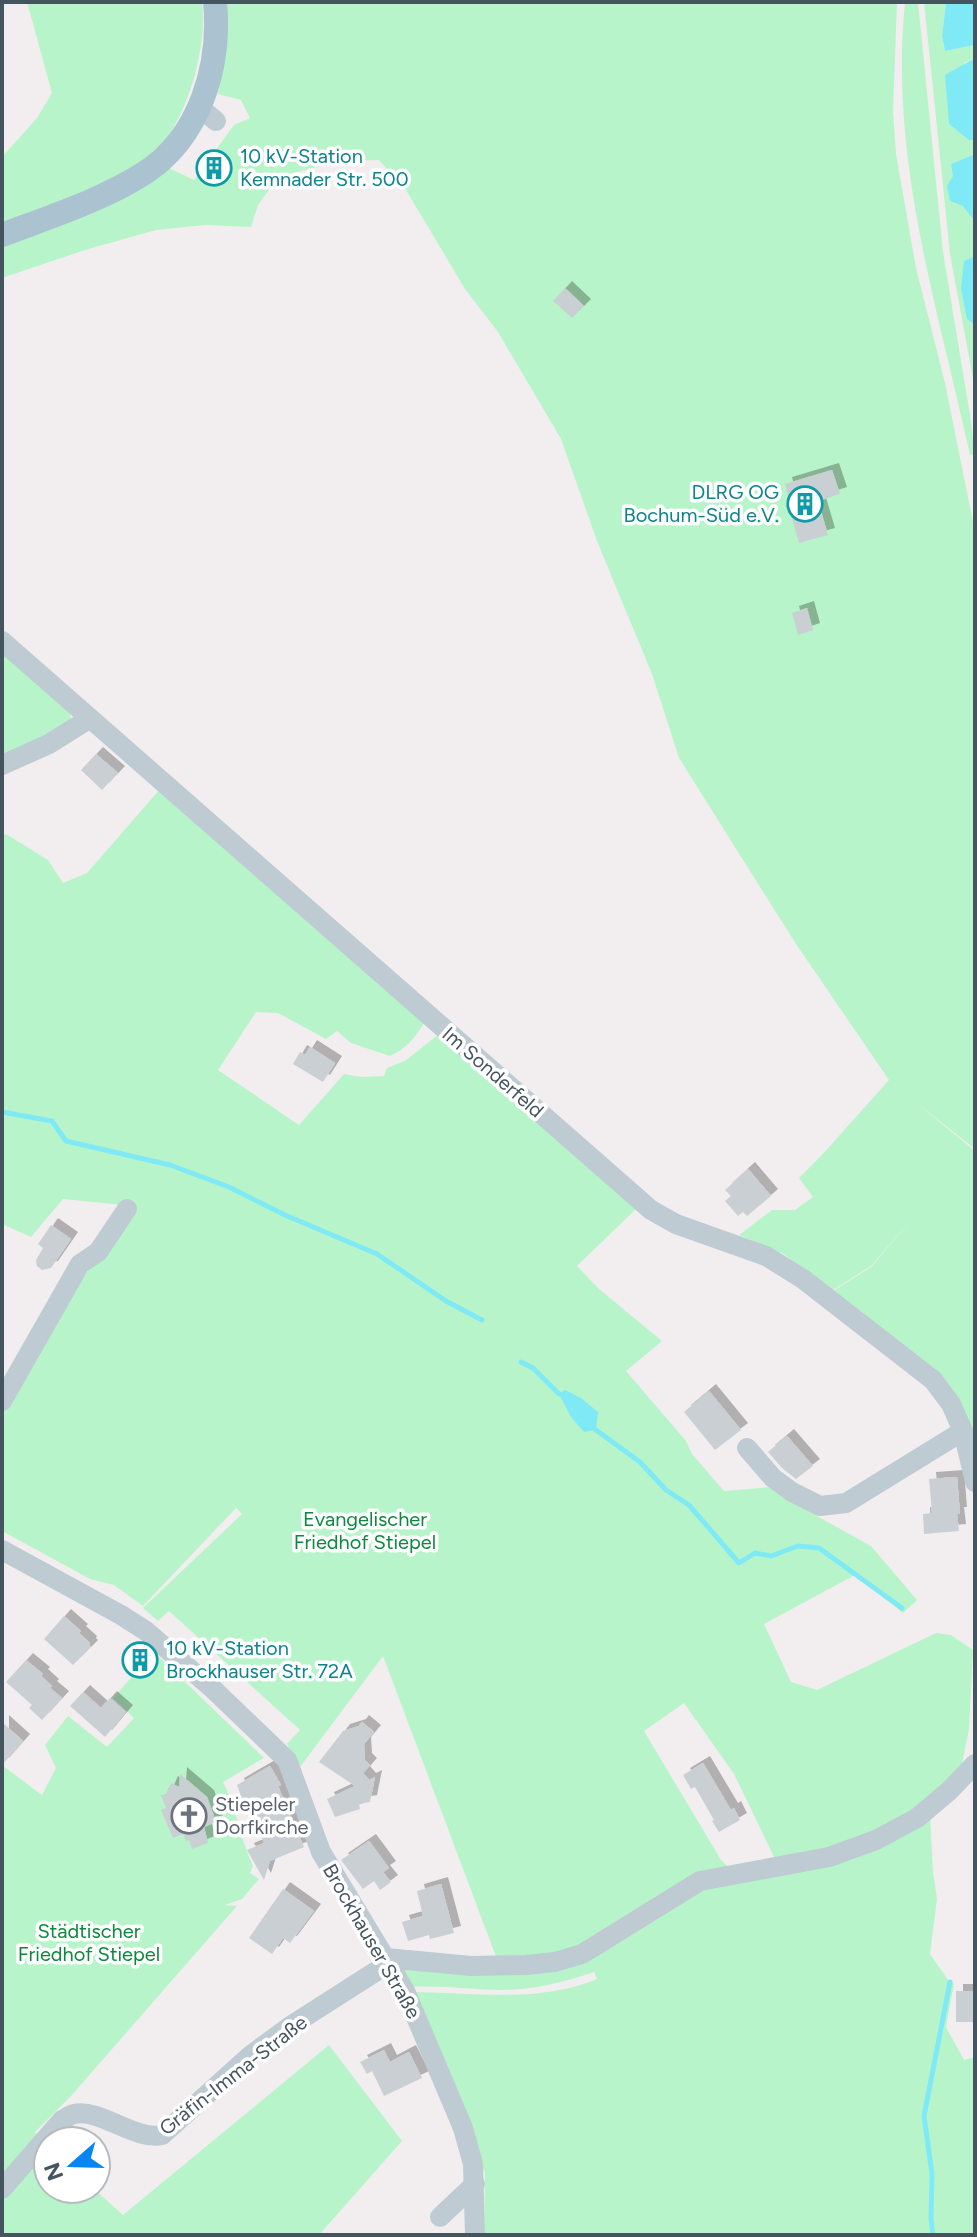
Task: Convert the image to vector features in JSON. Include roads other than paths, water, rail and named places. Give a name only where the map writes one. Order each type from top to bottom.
[{"type":"main road","points":[[2,235],[123,186],[146,173],[164,158],[185,132],[208,114],[215,2]]},
{"type":"street","name":"Im Sonderfeld","points":[[2,641],[651,1210],[676,1224],[766,1256],[803,1279],[933,1380],[951,1404],[963,1431],[975,1482]]},
{"type":"street","points":[[2,765],[49,744],[89,719]]},
{"type":"street","points":[[2,1401],[80,1264],[98,1252],[127,1209]]},
{"type":"street","points":[[747,1448],[773,1478],[820,1506],[846,1503],[963,1431]]},
{"type":"street","name":"Brockhauser Straße","points":[[3,1552],[146,1631],[281,1753],[292,1771],[321,1852],[408,1997],[463,2128],[473,2164],[475,2235]]},
{"type":"street","points":[[388,1960],[471,1966],[526,1965],[555,1962],[582,1954],[700,1881],[829,1857],[876,1840],[917,1818],[975,1764]]},
{"type":"street","name":"Gräfin-Imma-Straße","points":[[2,2189],[62,2120],[74,2114],[86,2114],[144,2134],[162,2135],[251,2055],[388,1960]]},
{"type":"street","points":[[440,2217],[475,2184]]},
{"type":"water","points":[[946,2],[975,2],[975,45],[945,51],[942,36]]},
{"type":"water","points":[[975,58],[975,140],[969,140],[949,124],[945,75]]},
{"type":"water","points":[[975,154],[975,222],[963,206],[950,201],[947,186],[953,176],[951,164]]},
{"type":"water","points":[[975,256],[975,325],[967,319],[961,288],[964,261]]},
{"type":"water","points":[[565,1390],[598,1412],[596,1430],[584,1432],[571,1417],[559,1394]]},
{"type":"waterway","points":[[2,1112],[52,1121],[66,1141],[170,1165],[229,1187],[285,1215],[377,1254],[446,1301],[482,1320]]},
{"type":"waterway","points":[[521,1362],[533,1368],[559,1394]]},
{"type":"waterway","points":[[596,1430],[640,1462],[666,1490],[689,1505],[739,1563],[755,1553],[771,1556],[798,1546],[819,1548],[902,1608]]},
{"type":"waterway","points":[[933,2235],[932,2174],[924,2116],[950,1982]]},
{"type":"place","name":"10 kV-Station Kemnader Str. 500","points":[[214,168]]},
{"type":"place","name":"DLRG OG Bochum-Süd e.V.","points":[[805,504]]},
{"type":"place","name":"10 kV-Station Brockhauser Str. 72A","points":[[140,1660]]},
{"type":"place","name":"Stiepeler Dorfkirche","points":[[189,1816]]},
{"type":"park label","name":"Evangelischer Friedhof Stiepel","points":[[365,1530]]},
{"type":"park label","name":"Städtischer Friedhof Stiepel","points":[[89,1942]]}]
